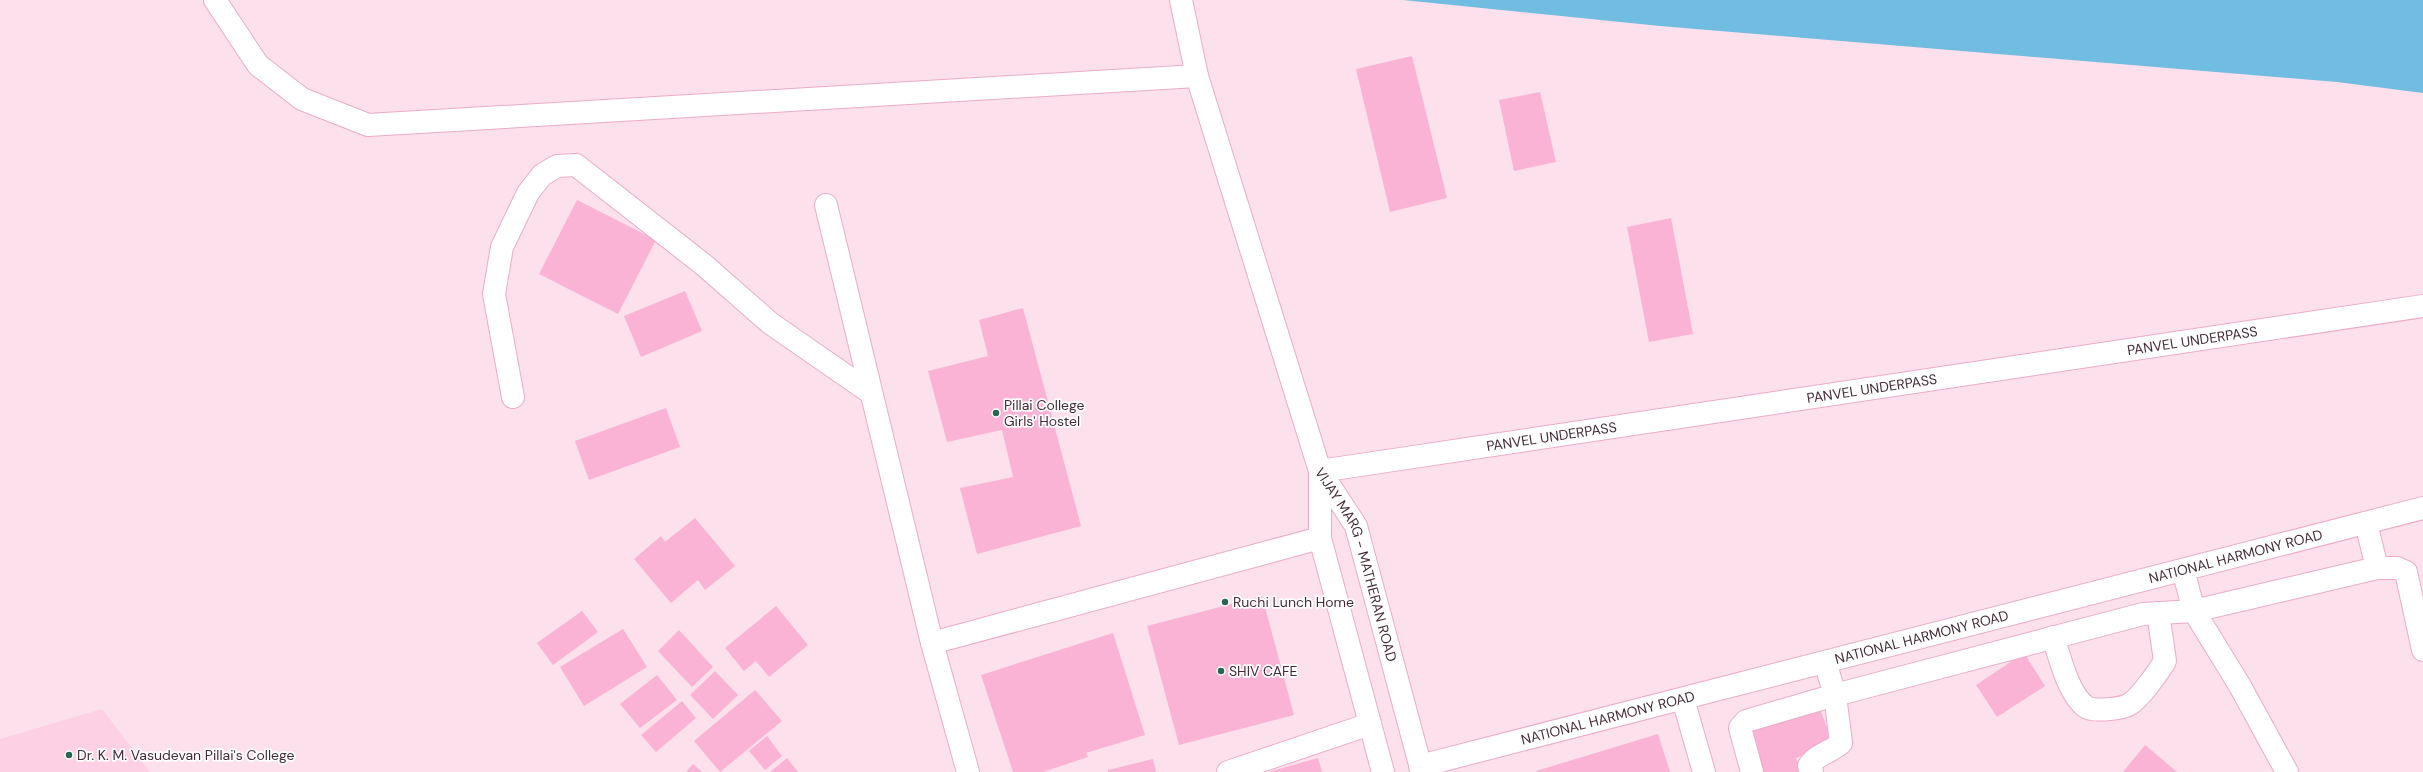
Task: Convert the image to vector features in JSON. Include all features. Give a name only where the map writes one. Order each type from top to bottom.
[{"type":"street","points":[[215,0],[258,65],[302,99],[368,125],[1197,76]]},
{"type":"street","points":[[1182,10],[1197,76],[1320,471]]},
{"type":"street","points":[[513,397],[494,294],[502,247],[528,193],[542,175],[556,166],[576,165],[704,265],[770,323],[872,393]]},
{"type":"street","points":[[826,205],[932,643],[968,772]]},
{"type":"street","name":"PANVEL UNDERPASS","points":[[1320,471],[2423,306]]},
{"type":"street","name":"VIJAY MARG - MATHERAN ROAD","points":[[1320,471],[1320,538],[1383,772]]},
{"type":"street","name":"VIJAY MARG - MATHERAN ROAD","points":[[1320,471],[1356,526],[1421,769]]},
{"type":"street","name":"NATIONAL HARMONY ROAD","points":[[1421,769],[1825,662],[2423,508]]},
{"type":"street","points":[[2366,523],[2377,568]]},
{"type":"street","points":[[932,643],[1320,538]]},
{"type":"street","points":[[1752,772],[1740,728],[1746,721],[1835,695],[2143,614],[2194,611],[2377,568],[2397,568],[2406,572],[2423,650]]},
{"type":"street","points":[[2183,570],[2194,611],[2240,686],[2287,772]]},
{"type":"street","points":[[2053,637],[2071,687],[2085,707],[2096,711],[2130,704],[2156,675],[2166,661],[2158,613]]},
{"type":"street","points":[[1812,772],[1809,766],[1813,760],[1832,751],[1840,743],[1835,695],[1825,662]]},
{"type":"street","points":[[1683,699],[1704,772]]},
{"type":"street","points":[[1228,772],[1370,724]]},
{"type":"shaded area","name":"Dr. K. M. Vasudevan Pillai's College","points":[[102,709],[150,772],[0,772],[0,739]]},
{"type":"water","points":[[1403,0],[2423,0],[2423,93],[2337,82],[1660,26]]},
{"type":"building","points":[[1412,56],[1447,198],[1390,212],[1356,69]]},
{"type":"building","points":[[1540,92],[1556,162],[1514,171],[1499,100]]},
{"type":"building","points":[[577,200],[656,240],[618,314],[539,274]]},
{"type":"building","points":[[1671,218],[1693,334],[1649,342],[1627,227]]},
{"type":"building","points":[[685,291],[702,331],[641,357],[624,316]]},
{"type":"building","points":[[1023,308],[1081,526],[977,554],[960,488],[1013,477],[1002,430],[947,442],[928,371],[988,356],[979,320]]},
{"type":"building","points":[[666,408],[680,447],[589,480],[575,441]]},
{"type":"building","points":[[695,518],[735,566],[705,590],[698,580],[671,603],[634,559],[661,536],[665,542]]},
{"type":"building","name":"SHIV CAFE","points":[[1262,596],[1294,715],[1179,745],[1147,626]]},
{"type":"building","points":[[776,606],[808,645],[769,677],[756,661],[744,671],[725,648]]},
{"type":"building","points":[[582,611],[598,632],[553,665],[537,643]]},
{"type":"building","points":[[623,629],[647,667],[584,706],[560,667]]},
{"type":"building","points":[[679,630],[713,667],[692,687],[658,651]]},
{"type":"building","points":[[1113,633],[1145,735],[1086,753],[1088,757],[1043,772],[1013,772],[981,675]]},
{"type":"building","points":[[2024,653],[2045,686],[1997,717],[1976,685]]},
{"type":"building","points":[[715,671],[738,695],[713,719],[690,695]]},
{"type":"building","points":[[657,675],[677,700],[640,728],[620,704]]},
{"type":"building","points":[[755,690],[782,721],[720,772],[694,741]]},
{"type":"building","points":[[682,701],[696,718],[656,752],[641,735]]},
{"type":"building","points":[[1819,706],[1833,745],[1796,758],[1801,772],[1764,772],[1748,726]]},
{"type":"building","points":[[1658,734],[1670,772],[1536,771]]},
{"type":"building","points":[[767,736],[782,756],[765,770],[749,751]]},
{"type":"building","points":[[2145,745],[2177,772],[2123,772]]},
{"type":"building","points":[[787,758],[798,772],[770,772]]},
{"type":"building","points":[[1318,758],[1322,772],[1268,772]]},
{"type":"building","points":[[1153,759],[1156,772],[1108,772],[1108,770]]},
{"type":"building","points":[[693,764],[702,772],[686,772]]},
{"type":"place","name":"Pillai College Girls' Hostel","points":[[996,413]]},
{"type":"place","name":"Ruchi Lunch Home","points":[[1225,602]]},
{"type":"place","name":"SHIV CAFE","points":[[1221,671]]},
{"type":"place","name":"Dr. K. M. Vasudevan Pillai's College","points":[[69,755]]}]
